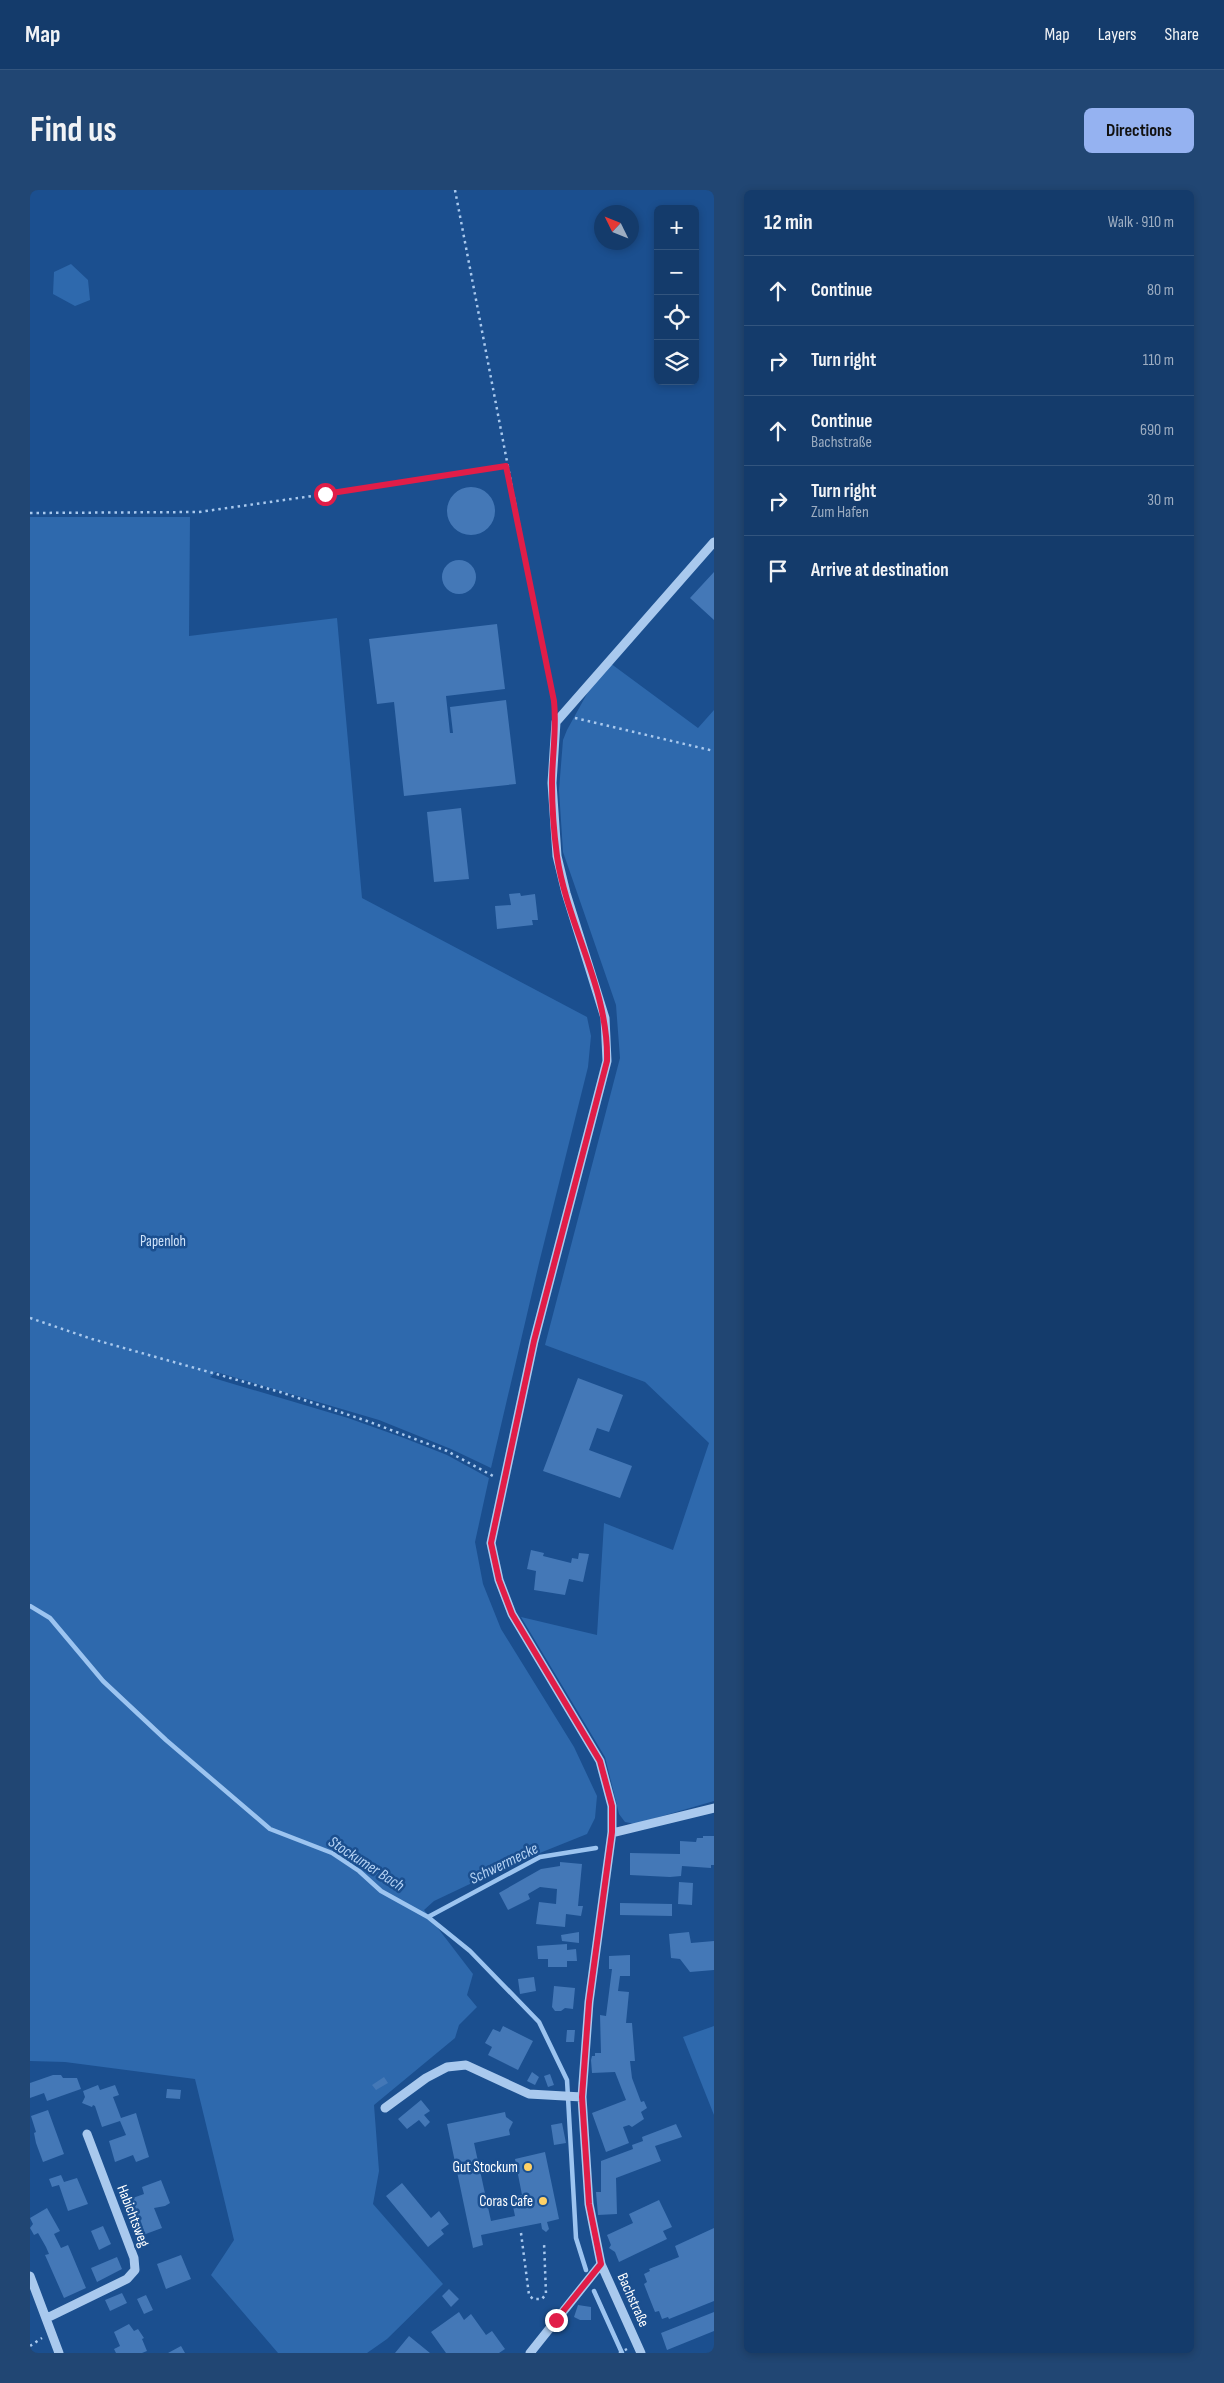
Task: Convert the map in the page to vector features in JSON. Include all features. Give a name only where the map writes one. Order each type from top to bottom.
[{"type":"street","points":[[556,722],[714,542]]},
{"type":"street","name":"Bachstraße","points":[[556,722],[552,784],[557,856],[566,893],[605,1018],[607,1061],[534,1341],[491,1543],[499,1580],[512,1614],[600,1761],[612,1806],[612,1833],[590,1993],[582,2097],[589,2204],[601,2264],[641,2353]]},
{"type":"street","points":[[612,1833],[714,1808]]},
{"type":"street","points":[[385,2108],[426,2078],[447,2068],[466,2065],[529,2094],[582,2097]]},
{"type":"street","name":"Habichtsweg","points":[[47,2318],[127,2279],[135,2270],[134,2258],[87,2134]]},
{"type":"street","points":[[530,2353],[601,2264]]},
{"type":"street","points":[[30,2276],[59,2353]]},
{"type":"path","points":[[455,190],[556,722],[575,718],[590,720],[714,750]]},
{"type":"path","points":[[30,513],[198,512],[506,466]]},
{"type":"path","points":[[30,1318],[92,1339],[280,1392],[367,1421],[447,1451],[503,1481]]},
{"type":"path","points":[[521,2233],[529,2295],[533,2299],[542,2299],[546,2294],[544,2242]]},
{"type":"green space","points":[[71,264],[88,280],[90,300],[75,306],[53,294],[54,272]]},
{"type":"green space","name":"Papenloh","points":[[30,517],[190,517],[189,636],[337,618],[362,898],[587,1017],[591,1036],[588,1067],[539,1263],[491,1468],[451,1449],[379,1420],[216,1372],[210,1377],[348,1418],[404,1438],[447,1455],[489,1478],[475,1542],[483,1584],[501,1629],[574,1747],[597,1796],[595,1818],[587,1834],[510,1865],[434,1901],[424,1910],[473,1974],[467,1995],[477,2007],[459,2025],[455,2038],[374,2105],[379,2171],[373,2204],[443,2284],[387,2339],[367,2353],[278,2353],[211,2275],[234,2240],[195,2079],[65,2062],[30,2061]]},
{"type":"green space","points":[[610,663],[698,728],[714,710],[714,1801],[635,1824],[625,1822],[619,1814],[605,1757],[521,1617],[597,1635],[604,1523],[673,1550],[709,1443],[645,1382],[545,1345],[620,1058],[616,1005],[563,852],[559,790],[563,740],[567,730],[594,681]]},
{"type":"green space","points":[[714,2026],[714,2115],[683,2037]]},
{"type":"building","points":[[471,487],[480,489],[488,494],[493,502],[495,511],[493,520],[488,528],[480,533],[471,535],[462,533],[454,528],[449,520],[447,511],[449,502],[454,494],[462,489]]},
{"type":"building","points":[[459,560],[471,565],[476,577],[471,589],[459,594],[447,589],[442,577],[447,565]]},
{"type":"building","points":[[714,572],[714,620],[690,598]]},
{"type":"building","points":[[497,624],[505,689],[446,696],[450,733],[453,733],[450,707],[506,700],[516,784],[404,796],[394,702],[377,704],[369,639]]},
{"type":"building","points":[[461,808],[469,879],[434,882],[427,812]]},
{"type":"building","points":[[520,893],[521,896],[535,894],[538,920],[532,920],[533,925],[497,929],[495,906],[511,905],[509,894]]},
{"type":"building","points":[[578,1378],[623,1395],[609,1432],[597,1428],[589,1450],[632,1466],[620,1498],[543,1471]]},
{"type":"building","points":[[531,1550],[544,1553],[543,1556],[571,1563],[572,1558],[578,1559],[579,1553],[589,1554],[583,1582],[569,1579],[565,1595],[534,1590],[536,1571],[527,1569]]},
{"type":"building","points":[[703,1836],[714,1836],[714,1865],[711,1865],[711,1868],[682,1866],[681,1876],[670,1877],[630,1875],[630,1853],[680,1854],[680,1841],[696,1842],[697,1838],[703,1838]]},
{"type":"building","points":[[560,1862],[582,1864],[578,1906],[583,1906],[581,1916],[566,1914],[565,1927],[536,1924],[539,1902],[556,1904],[557,1889],[540,1887],[528,1894],[530,1899],[508,1910],[499,1893],[541,1869],[560,1866]]},
{"type":"building","points":[[679,1882],[693,1883],[692,1905],[678,1904]]},
{"type":"building","points":[[620,1903],[672,1904],[672,1916],[620,1915]]},
{"type":"building","points":[[579,1932],[579,1943],[562,1941],[561,1935]]},
{"type":"building","points":[[689,1932],[691,1943],[714,1941],[714,1970],[690,1972],[680,1959],[671,1958],[669,1934]]},
{"type":"building","points":[[567,1944],[567,1950],[576,1949],[577,1961],[567,1961],[567,1967],[548,1967],[548,1959],[538,1959],[537,1946]]},
{"type":"building","points":[[630,1955],[630,1976],[620,1976],[618,1991],[629,1992],[626,2023],[632,2023],[635,2061],[630,2061],[632,2078],[641,2102],[644,2101],[647,2108],[641,2112],[644,2119],[632,2127],[629,2125],[623,2127],[629,2143],[606,2152],[592,2113],[626,2100],[615,2072],[592,2073],[591,2060],[595,2053],[601,2053],[600,2015],[606,2016],[612,1969],[609,1969],[609,1956]]},
{"type":"building","points":[[534,1977],[536,1991],[520,1994],[518,1979]]},
{"type":"building","points":[[554,1986],[575,1988],[573,2009],[565,2008],[561,2011],[555,2011],[552,2007]]},
{"type":"building","points":[[503,2026],[533,2041],[518,2070],[488,2055],[492,2047],[485,2043],[493,2029],[500,2032]]},
{"type":"building","points":[[567,2030],[575,2030],[574,2042],[566,2042]]},
{"type":"building","points":[[532,2072],[539,2077],[535,2085],[527,2081]]},
{"type":"building","points":[[550,2074],[554,2085],[548,2087],[544,2076]]},
{"type":"building","points":[[53,2075],[61,2075],[63,2078],[77,2078],[81,2089],[47,2101],[44,2093],[30,2098],[30,2083]]},
{"type":"building","points":[[384,2077],[388,2083],[376,2090],[372,2085]]},
{"type":"building","points":[[98,2085],[100,2090],[115,2085],[119,2095],[113,2097],[121,2118],[136,2113],[149,2157],[136,2162],[133,2155],[115,2162],[109,2141],[126,2135],[120,2121],[102,2127],[95,2106],[93,2105],[92,2107],[82,2103],[85,2097],[83,2091]]},
{"type":"building","points":[[167,2089],[181,2090],[180,2099],[166,2098]]},
{"type":"building","points":[[421,2100],[430,2111],[424,2115],[430,2122],[425,2127],[419,2120],[407,2129],[398,2119]]},
{"type":"building","points":[[48,2110],[64,2154],[43,2162],[36,2143],[34,2133],[36,2132],[31,2116]]},
{"type":"building","points":[[505,2112],[506,2117],[513,2122],[509,2130],[510,2135],[474,2143],[491,2221],[515,2216],[511,2197],[522,2195],[515,2159],[545,2152],[559,2219],[547,2222],[549,2229],[546,2232],[542,2229],[541,2223],[481,2235],[483,2245],[473,2248],[447,2124]]},
{"type":"building","points":[[562,2123],[566,2143],[554,2145],[551,2125]]},
{"type":"building","points":[[676,2124],[682,2137],[655,2146],[661,2161],[616,2178],[617,2214],[598,2215],[596,2192],[601,2192],[601,2161],[633,2149],[632,2145],[643,2141],[642,2137]]},
{"type":"building","points":[[61,2175],[64,2182],[77,2178],[88,2204],[68,2211],[59,2185],[52,2187],[49,2179]]},
{"type":"building","points":[[161,2180],[170,2203],[154,2208],[162,2228],[143,2235],[129,2203],[131,2202],[130,2199],[144,2194],[142,2187]]},
{"type":"building","points":[[402,2183],[431,2218],[439,2211],[449,2224],[441,2230],[444,2234],[428,2247],[386,2196]]},
{"type":"building","points":[[659,2200],[672,2227],[663,2231],[667,2239],[619,2262],[615,2252],[609,2248],[611,2245],[607,2235],[633,2223],[629,2214]]},
{"type":"building","points":[[47,2208],[60,2231],[54,2234],[61,2248],[68,2245],[86,2288],[64,2298],[45,2255],[49,2254],[46,2247],[38,2233],[34,2235],[30,2228],[33,2224],[30,2218]]},
{"type":"building","points":[[103,2226],[111,2244],[99,2250],[91,2231]]},
{"type":"building","points":[[714,2228],[714,2301],[669,2319],[668,2317],[662,2319],[659,2311],[655,2312],[649,2297],[644,2284],[647,2282],[644,2274],[650,2271],[649,2269],[679,2257],[675,2246]]},
{"type":"building","points":[[181,2255],[191,2279],[166,2289],[157,2264]]},
{"type":"building","points":[[117,2257],[122,2269],[97,2282],[91,2268]]},
{"type":"building","points":[[449,2289],[459,2299],[451,2307],[442,2296]]},
{"type":"building","points":[[122,2293],[127,2303],[110,2311],[105,2300]]},
{"type":"building","points":[[146,2295],[153,2310],[144,2314],[137,2299]]},
{"type":"building","points":[[578,2305],[591,2307],[591,2320],[580,2320],[574,2317]]},
{"type":"building","points":[[459,2312],[464,2320],[471,2314],[486,2335],[492,2331],[505,2349],[499,2353],[446,2353],[431,2332]]},
{"type":"building","points":[[714,2312],[714,2331],[667,2350],[661,2333]]},
{"type":"building","points":[[129,2324],[134,2331],[138,2329],[144,2338],[142,2339],[147,2351],[142,2353],[116,2353],[114,2349],[120,2346],[114,2332]]},
{"type":"building","points":[[409,2336],[430,2353],[395,2353]]},
{"type":"building","points":[[181,2346],[185,2353],[168,2353]]},
{"type":"waterway","name":"Stockumer Bach","points":[[30,1606],[50,1618],[103,1681],[166,1740],[270,1829],[332,1853],[359,1871],[381,1891],[428,1917],[470,1951],[539,2022],[567,2080],[576,2238],[586,2270]]},
{"type":"waterway","name":"Schwermecke","points":[[428,1917],[540,1857],[596,1848]]},
{"type":"waterway","name":"Stockumer Bach","points":[[594,2291],[622,2353]]},
{"type":"place","name":"Gut Stockum","points":[[528,2167]]},
{"type":"place","name":"Coras Cafe","points":[[543,2201]]},
{"type":"route","points":[[325,494],[506,466],[554,701],[556,722],[552,784],[557,856],[566,893],[605,1018],[608,1041],[607,1061],[534,1341],[491,1543],[499,1580],[512,1614],[600,1761],[608,1784],[612,1806],[612,1832],[596,1939],[589,2002],[582,2097],[589,2204],[601,2264],[556,2320]]}]
